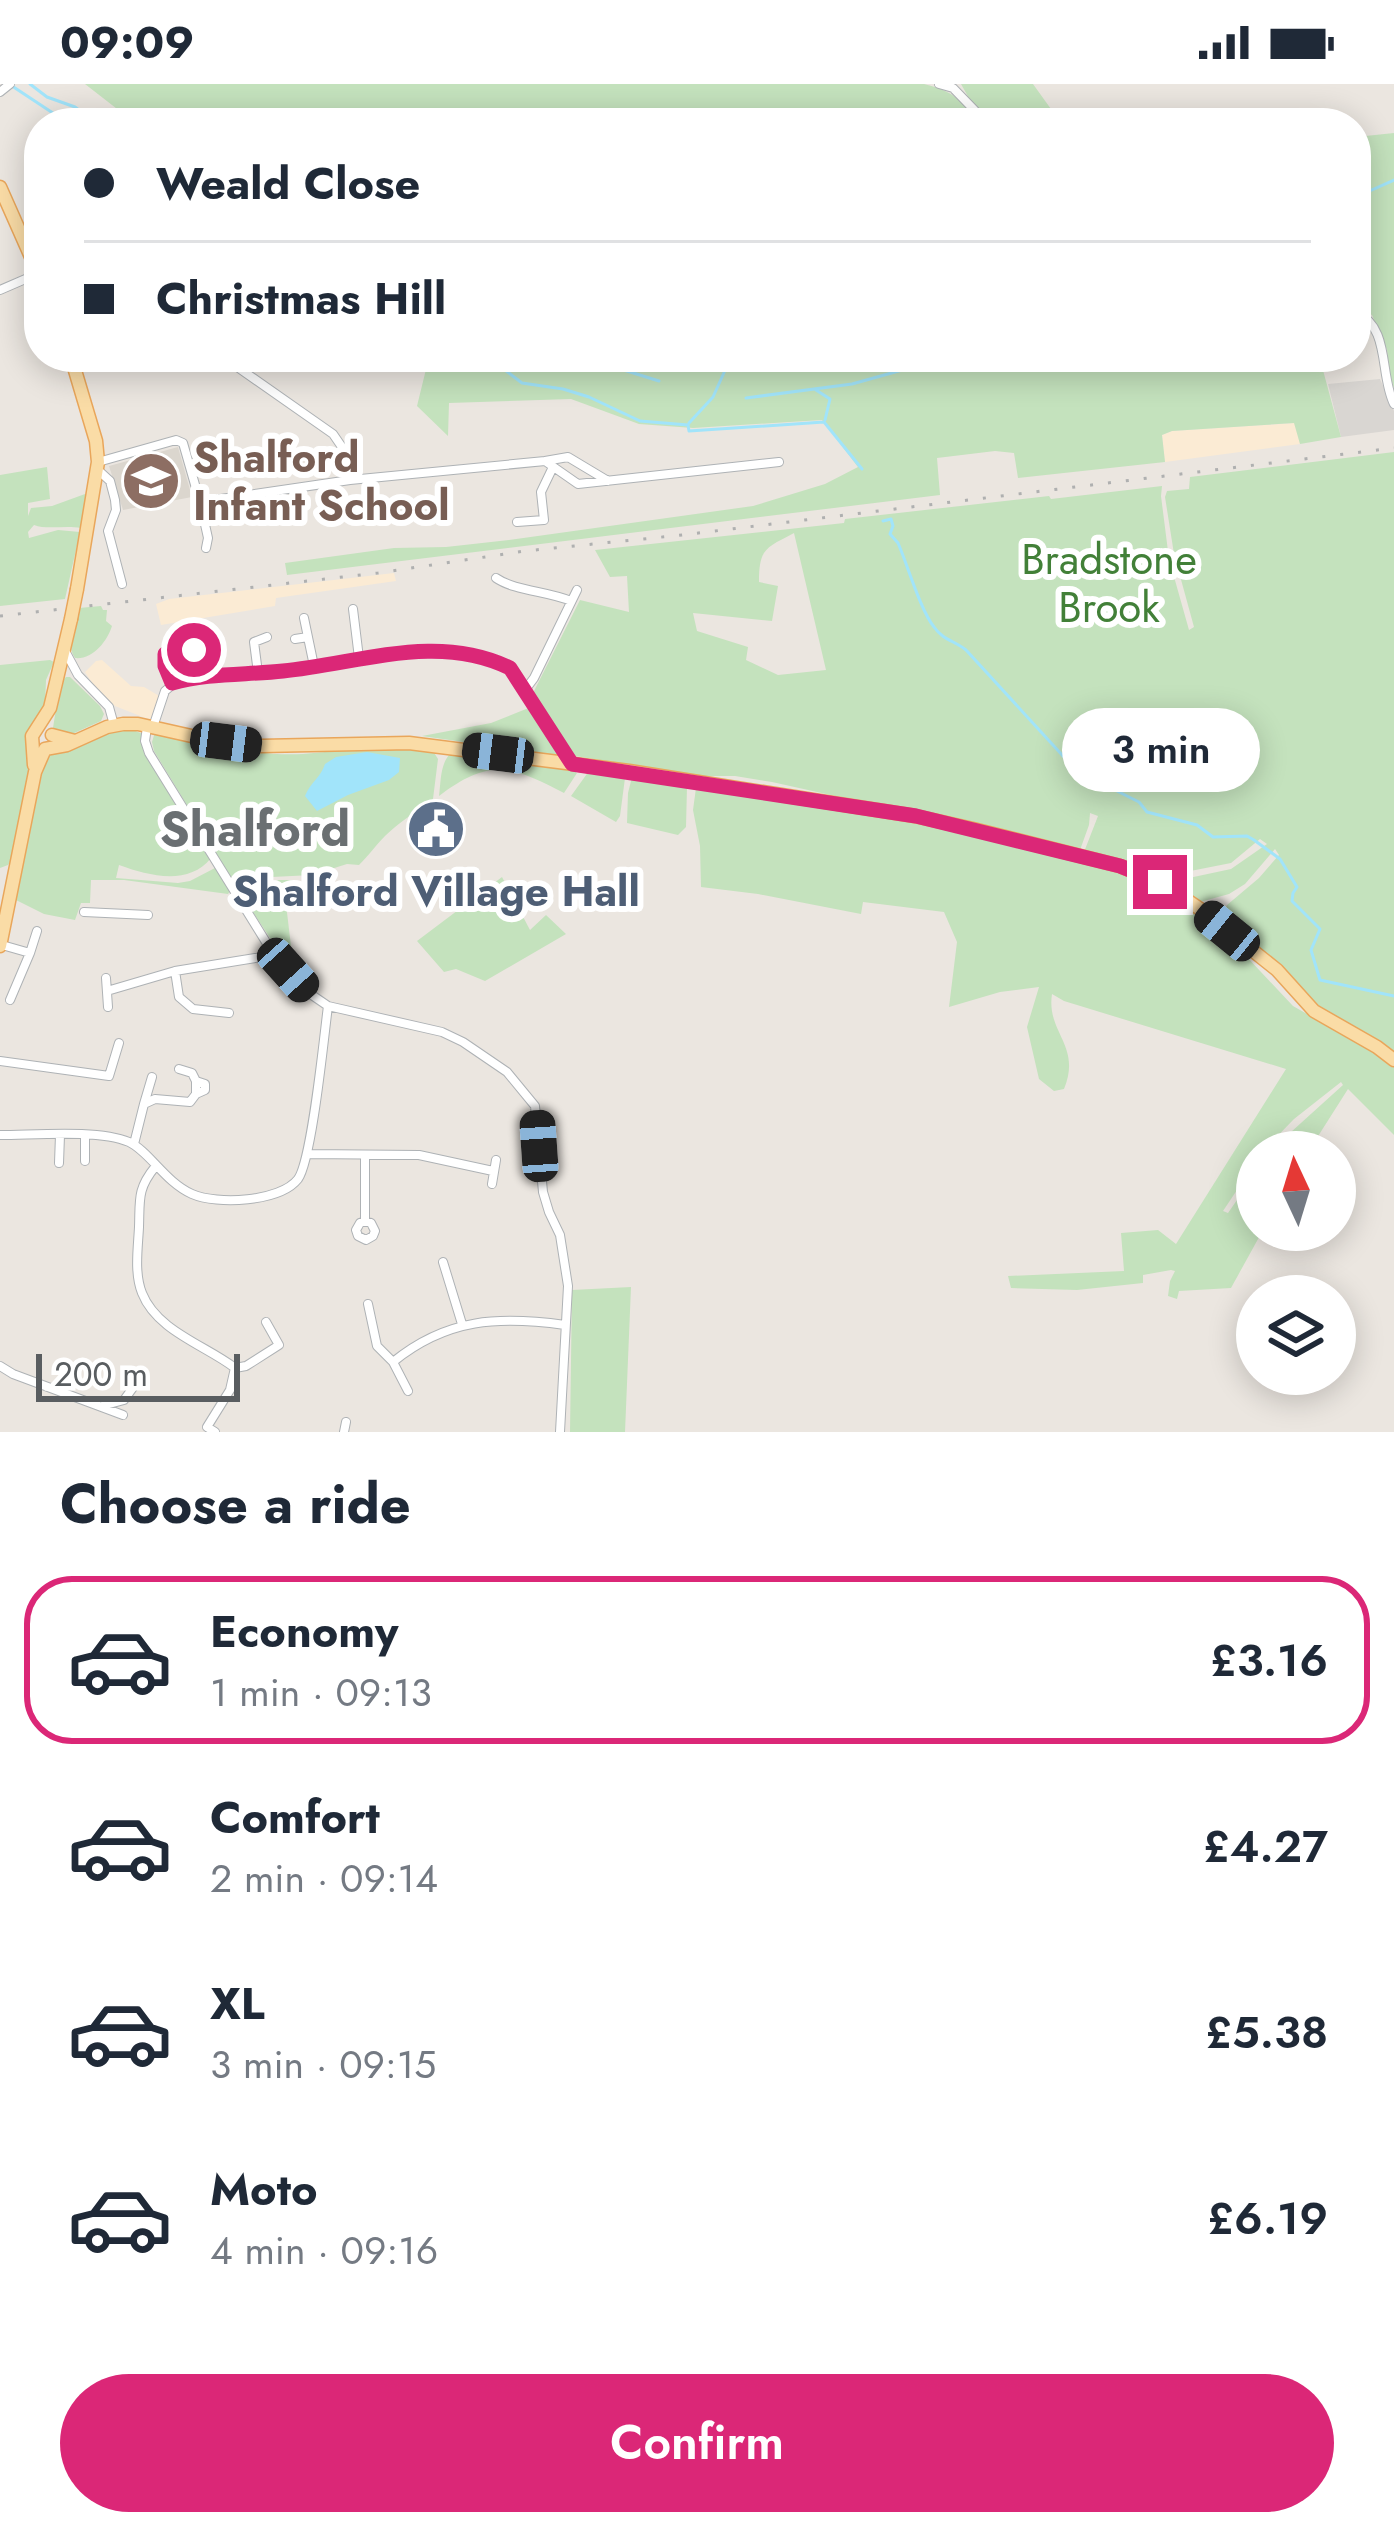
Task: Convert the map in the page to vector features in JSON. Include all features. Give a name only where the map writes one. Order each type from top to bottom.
[{"type":"main road","points":[[0,187],[24,241]]},
{"type":"main road","points":[[0,945],[8,874],[71,619],[98,466],[76,372]]},
{"type":"main road","points":[[44,739],[76,741],[114,725],[261,746],[410,743],[916,816],[1139,872],[1203,911],[1276,970],[1314,1011],[1394,1060]]},
{"type":"street","points":[[0,92],[10,84]]},
{"type":"street","points":[[940,84],[953,88],[972,108]]},
{"type":"street","points":[[1371,323],[1382,348],[1385,381],[1394,404]]},
{"type":"street","points":[[244,372],[333,434],[344,449],[350,480]]},
{"type":"street","points":[[122,584],[108,531],[115,500],[98,466],[176,440],[183,443],[208,538],[206,548]]},
{"type":"street","points":[[200,502],[350,480],[549,464],[568,457],[608,481]]},
{"type":"street","points":[[549,464],[578,484],[779,462]]},
{"type":"street","points":[[517,522],[544,520],[541,492],[549,464]]},
{"type":"street","points":[[87,533],[108,531]]},
{"type":"street","points":[[496,578],[506,585],[547,592],[571,602]]},
{"type":"street","points":[[525,690],[577,590]]},
{"type":"street","points":[[353,609],[359,658]]},
{"type":"street","points":[[304,618],[314,666]]},
{"type":"street","points":[[295,639],[308,637]]},
{"type":"street","points":[[258,673],[254,642],[267,638]]},
{"type":"street","points":[[64,648],[75,670],[106,702],[114,725]]},
{"type":"street","points":[[172,683],[165,654],[194,650]]},
{"type":"street","points":[[560,1432],[568,1286],[560,1234],[543,1192],[535,1106],[488,1058],[442,1033],[328,1006],[306,991],[274,955],[146,741],[172,683],[415,650],[508,667],[572,764]]},
{"type":"street","points":[[57,678],[75,670]]},
{"type":"street","points":[[84,912],[148,915]]},
{"type":"street","points":[[10,1000],[37,932]]},
{"type":"street","points":[[0,945],[29,953]]},
{"type":"street","points":[[107,991],[175,971],[274,955]]},
{"type":"street","points":[[175,971],[178,997],[193,1010],[229,1013]]},
{"type":"street","points":[[106,978],[108,1007]]},
{"type":"street","points":[[0,1135],[110,1136],[134,1144],[171,1182],[195,1196],[220,1201],[242,1201],[281,1190],[298,1179],[307,1154],[328,1006]]},
{"type":"street","points":[[0,1061],[109,1076],[119,1043]]},
{"type":"street","points":[[144,1104],[155,1099],[190,1102],[196,1081],[192,1073],[178,1069]]},
{"type":"street","points":[[134,1144],[152,1077]]},
{"type":"street","points":[[59,1163],[60,1135]]},
{"type":"street","points":[[85,1162],[86,1136]]},
{"type":"street","points":[[307,1154],[419,1155],[494,1166],[492,1184]]},
{"type":"street","points":[[365,1155],[365,1221]]},
{"type":"street","points":[[155,1167],[140,1185],[137,1271],[141,1292],[152,1310],[236,1368],[279,1345],[266,1322]]},
{"type":"street","points":[[442,1262],[462,1324]]},
{"type":"street","points":[[368,1304],[377,1346],[393,1362],[408,1391]]},
{"type":"street","points":[[393,1362],[412,1346],[462,1324],[530,1320],[565,1325]]},
{"type":"street","points":[[0,1366],[123,1415]]},
{"type":"street","points":[[209,1430],[236,1368]]},
{"type":"street","points":[[102,1406],[124,1400],[137,1382]]},
{"type":"shaded area","points":[[1380,379],[1394,411],[1394,430],[1341,437],[1328,384]]},
{"type":"shaded area","points":[[1295,423],[1300,444],[1165,462],[1162,435],[1172,431]]},
{"type":"shaded area","name":"Shalford Infant School","points":[[178,447],[192,497],[123,510],[109,466]]},
{"type":"shaded area","points":[[394,573],[396,581],[276,598],[275,606],[161,625],[156,604],[169,599]]},
{"type":"shaded area","points":[[102,660],[131,686],[161,697],[153,721],[115,706],[98,692],[85,672]]},
{"type":"green space","points":[[85,84],[924,84],[950,94],[967,108],[116,108]]},
{"type":"green space","points":[[961,84],[1033,84],[1050,108],[974,108]]},
{"type":"green space","points":[[1394,133],[1394,389],[1387,350],[1371,314],[1371,135]]},
{"type":"green space","points":[[425,372],[1324,372],[1341,437],[1300,444],[1294,423],[1172,431],[1162,435],[1165,462],[1018,478],[1014,453],[937,458],[940,495],[287,575],[285,563],[394,548],[509,540],[753,506],[825,484],[858,467],[822,420],[693,428],[639,424],[571,399],[449,403],[448,436],[417,406]]},
{"type":"green space","name":"Bradstone Brook","points":[[1394,452],[1394,1053],[1305,997],[1277,963],[1222,917],[1227,905],[1279,855],[1275,849],[1245,884],[1229,894],[1200,902],[1170,882],[1231,869],[1267,844],[1260,839],[1231,863],[1160,877],[1084,852],[1098,816],[1090,813],[1080,850],[915,809],[772,782],[575,756],[533,693],[580,600],[629,612],[627,576],[610,577],[595,550],[1049,496],[1162,486],[1169,559],[1189,630],[1194,627],[1174,554],[1165,497],[1167,491],[1189,489],[1190,477]],"holes":[[[794,533],[826,670],[778,675],[746,660],[748,647],[697,631],[693,613],[772,621],[778,586],[759,582],[761,562],[771,546]]]},
{"type":"green space","points":[[47,467],[50,499],[28,503],[28,516],[31,508],[85,494],[86,501],[81,528],[34,525],[28,532],[29,538],[58,530],[80,532],[65,599],[0,606],[0,475]]},
{"type":"green space","points":[[79,608],[107,610],[110,632],[93,653],[75,658],[71,640]]},
{"type":"green space","points":[[54,662],[46,680],[45,706],[27,734],[29,783],[12,859],[0,868],[0,665]]},
{"type":"green space","points":[[66,677],[104,714],[101,721],[72,734],[53,728],[60,683]]},
{"type":"green space","points":[[531,707],[561,756],[422,736],[491,723]]},
{"type":"green space","points":[[128,728],[143,734],[211,858],[192,872],[168,876],[119,865],[116,878],[178,883],[215,868],[230,891],[91,880],[90,903],[81,903],[75,920],[44,914],[16,900],[44,763],[53,752]]},
{"type":"green space","points":[[155,732],[266,753],[433,751],[438,759],[433,799],[390,831],[359,865],[236,886],[154,751]]},
{"type":"green space","points":[[452,752],[570,768],[577,773],[564,793],[529,776],[500,770],[472,776],[439,796],[443,766]]},
{"type":"green space","points":[[589,771],[625,778],[616,822],[571,796]]},
{"type":"green space","points":[[632,777],[687,787],[686,827],[678,835],[627,823]]},
{"type":"green space","points":[[696,788],[898,818],[1123,874],[1201,917],[1293,1006],[1394,1066],[1394,1135],[1348,1089],[1321,1131],[1292,1131],[1341,1082],[1282,1131],[1247,1131],[1286,1069],[1052,994],[1054,1019],[1069,1061],[1064,1089],[1054,1091],[1039,1079],[1027,1027],[1039,987],[949,1007],[957,942],[944,912],[863,902],[861,914],[701,887],[693,810]]},
{"type":"green space","points":[[502,877],[530,930],[546,915],[566,934],[485,981],[456,969],[444,972],[417,941]]},
{"type":"green space","points":[[293,880],[286,904],[293,963],[288,965],[239,891]]},
{"type":"green space","points":[[1236,1149],[1236,1192],[1223,1211],[1228,1213],[1236,1201],[1236,1251],[1251,1251],[1231,1288],[1179,1291],[1177,1299],[1168,1296],[1175,1271],[1171,1270],[1143,1275],[1143,1283],[1077,1290],[1011,1288],[1008,1276],[1124,1271],[1121,1233],[1158,1230],[1176,1244]]},
{"type":"green space","points":[[631,1287],[625,1432],[570,1432],[572,1290]]},
{"type":"water","points":[[367,752],[400,758],[399,772],[317,811],[305,796],[325,764],[336,757]]},
{"type":"waterway","points":[[30,84],[47,97],[76,108]]},
{"type":"waterway","points":[[12,86],[45,108]]},
{"type":"waterway","points":[[1371,190],[1394,180]]},
{"type":"waterway","points":[[508,372],[522,383],[563,389],[640,421],[688,425],[689,431],[824,422],[862,469]]},
{"type":"waterway","points":[[630,372],[659,381]]},
{"type":"waterway","points":[[689,423],[713,397],[724,372]]},
{"type":"waterway","points":[[746,398],[852,384],[895,372]]},
{"type":"waterway","points":[[816,390],[830,399],[825,420]]},
{"type":"waterway","points":[[883,521],[891,519],[890,534],[934,627],[966,650],[1063,756],[1095,780],[1139,802],[1147,812],[1197,825],[1213,837],[1254,840],[1280,859],[1297,887],[1292,901],[1320,929],[1311,950],[1320,980],[1394,996]]},
{"type":"railway","points":[[0,616],[1394,448]]},
{"type":"place","name":"Shalford Infant School","points":[[151,481]]},
{"type":"place","name":"Shalford Village Hall","points":[[436,829]]},
{"type":"district","name":"Shalford","points":[[255,829]]},
{"type":"route","points":[[194,650],[165,654],[172,683],[295,670],[415,650],[500,663],[510,668],[572,764],[916,816],[1120,866],[1160,882]]}]
